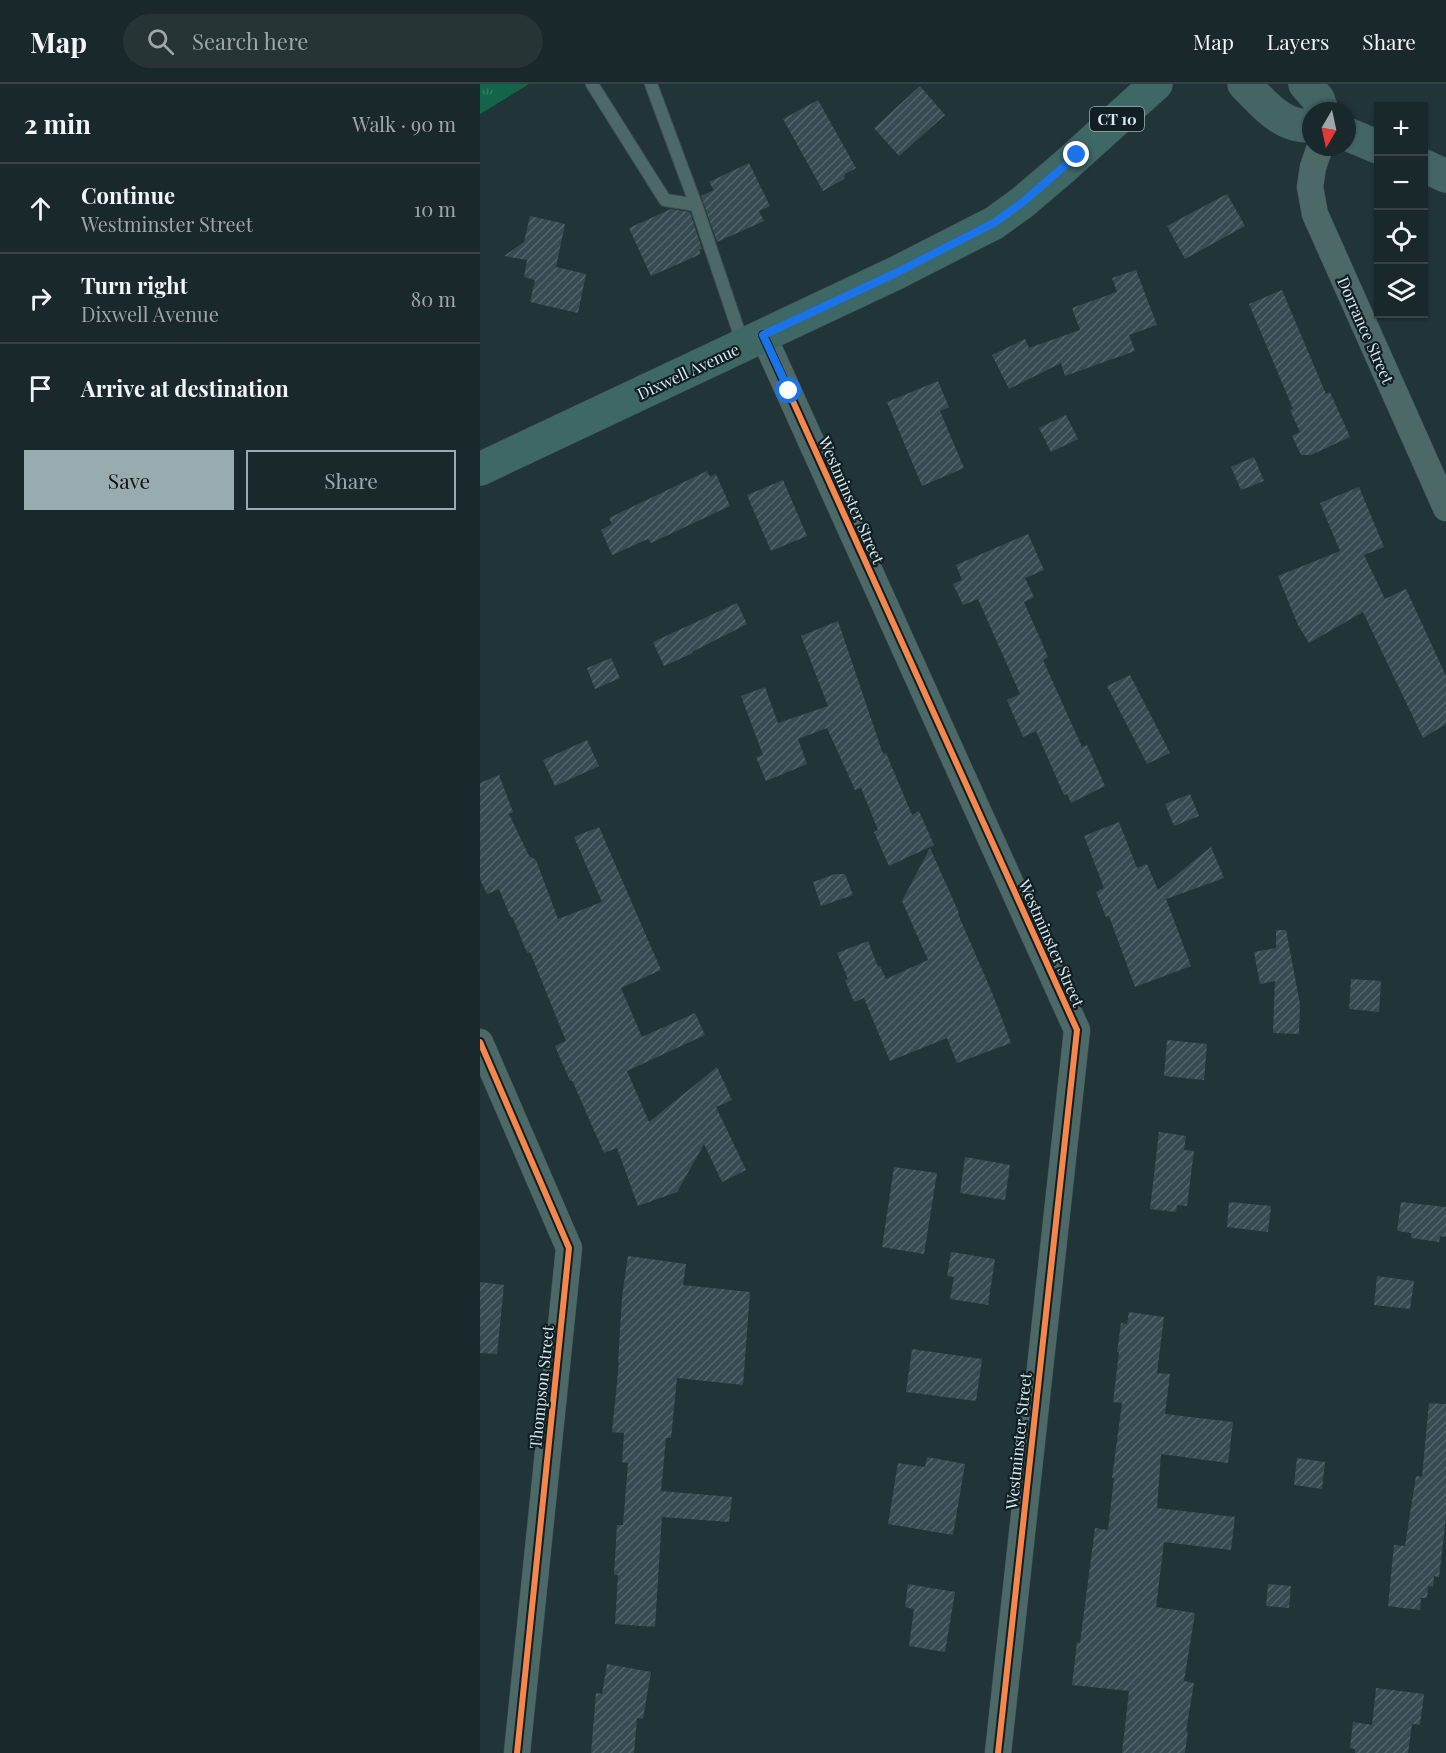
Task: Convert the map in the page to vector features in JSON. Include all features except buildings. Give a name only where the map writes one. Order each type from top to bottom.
[{"type":"main road","name":"Dixwell Avenue","points":[[480,469],[896,273],[994,223],[1065,167],[1156,84]]},
{"type":"street","points":[[1244,84],[1281,119],[1302,126]]},
{"type":"street","points":[[1305,84],[1319,102]]},
{"type":"street","points":[[1356,138],[1374,145]]},
{"type":"street","name":"Dorrance Street","points":[[1317,156],[1310,187],[1315,214],[1446,508]]},
{"type":"street","points":[[1428,168],[1446,176]]},
{"type":"street","name":"Westminster Street","points":[[753,340],[1077,1030],[998,1753]]},
{"type":"street","name":"Thompson Street","points":[[480,1042],[569,1248],[517,1753]]},
{"type":"lane","points":[[592,84],[665,200],[696,205]]},
{"type":"lane","points":[[651,84],[696,205],[753,340]]},
{"type":"green space","points":[[480,84],[529,84],[480,114]]},
{"type":"cycle path","points":[[763,335],[1077,1030],[998,1753]]},
{"type":"cycle path","points":[[480,1042],[569,1248],[517,1753]]},
{"type":"route","points":[[789,391],[763,335],[896,273],[994,223],[1023,202],[1077,155]]}]
